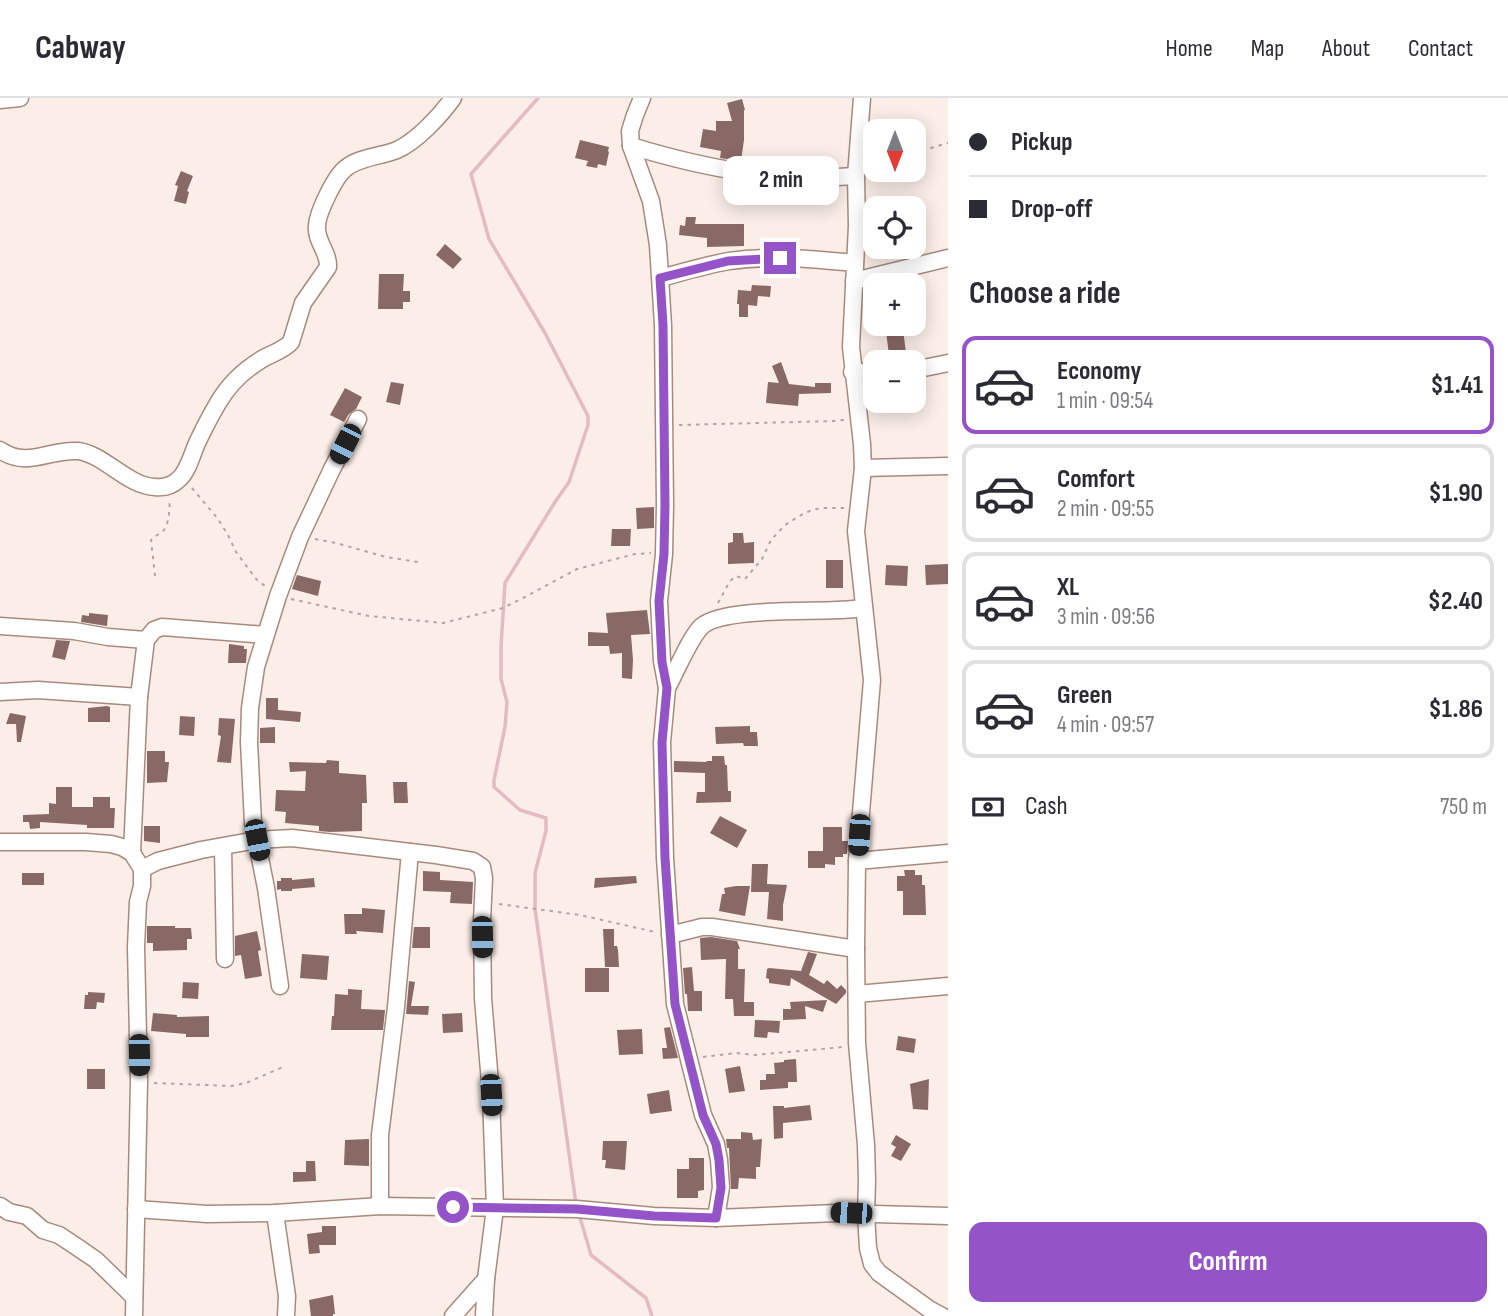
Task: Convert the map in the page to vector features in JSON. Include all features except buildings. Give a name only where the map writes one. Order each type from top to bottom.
[{"type":"street","points":[[0,100],[20,98]]},
{"type":"street","points":[[0,450],[9,456],[22,459],[79,451],[150,487],[186,483],[199,438],[230,385],[261,360],[291,342],[303,303],[328,267],[316,227],[320,209],[346,168],[370,157],[399,149],[442,114],[453,98]]},
{"type":"street","points":[[640,98],[630,131],[631,146],[651,201],[660,278],[665,505],[659,601],[662,662],[667,688],[662,742],[670,935],[675,1004],[703,1115],[716,1144],[719,1160],[721,1188],[716,1218]]},
{"type":"street","points":[[862,98],[856,176],[858,226],[850,347],[863,468],[856,531],[873,680],[858,861],[856,949],[858,1043],[866,1145],[868,1248],[872,1264],[879,1273],[942,1316]]},
{"type":"street","points":[[631,146],[671,158],[751,174],[795,178],[856,176]]},
{"type":"street","points":[[660,278],[728,261],[756,258],[807,258],[855,263]]},
{"type":"street","points":[[854,281],[948,258]]},
{"type":"street","points":[[926,368],[948,363]]},
{"type":"street","points":[[852,372],[863,372]]},
{"type":"street","points":[[280,986],[266,888],[253,822],[250,708],[256,667],[265,635],[300,537],[358,419]]},
{"type":"street","points":[[863,468],[948,466]]},
{"type":"street","points":[[667,688],[694,637],[701,627],[715,619],[760,613],[864,608]]},
{"type":"street","points":[[0,626],[146,640]]},
{"type":"street","points":[[132,853],[139,697],[146,640],[154,630],[162,627],[265,635]]},
{"type":"street","points":[[0,692],[38,690],[139,697]]},
{"type":"street","points":[[142,869],[170,857],[201,850],[257,840],[292,838],[478,863],[484,872],[483,998],[492,1118],[495,1208],[484,1316]]},
{"type":"street","points":[[0,842],[111,844],[132,853],[142,869],[136,947],[139,1082],[134,1316]]},
{"type":"street","points":[[223,847],[225,959]]},
{"type":"street","points":[[380,1206],[380,1135],[396,1007],[410,852]]},
{"type":"street","points":[[858,861],[948,853]]},
{"type":"street","points":[[670,935],[712,927],[856,949]]},
{"type":"street","points":[[857,994],[948,986]]},
{"type":"street","points":[[0,1206],[9,1212],[27,1216],[43,1230],[80,1249],[96,1260],[134,1297]]},
{"type":"street","points":[[135,1209],[207,1214],[275,1213],[380,1206],[577,1209],[716,1218],[791,1214],[948,1216]]},
{"type":"street","points":[[275,1213],[286,1284],[286,1316]]},
{"type":"street","points":[[453,1316],[486,1279]]},
{"type":"path","points":[[926,149],[948,143]]},
{"type":"path","points":[[664,426],[834,421],[859,417]]},
{"type":"path","points":[[186,483],[218,520],[236,552],[257,580],[278,596],[369,616],[443,623],[503,608],[577,569],[635,554],[664,554]]},
{"type":"path","points":[[186,483],[195,491]]},
{"type":"path","points":[[155,576],[151,540],[165,527],[172,495]]},
{"type":"path","points":[[701,627],[730,581],[736,576],[745,579],[762,559],[771,540],[785,525],[801,514],[822,508],[845,508],[859,512]]},
{"type":"path","points":[[300,537],[418,562]]},
{"type":"path","points":[[484,902],[580,915],[670,935]]},
{"type":"path","points":[[690,1060],[736,1053],[755,1055],[816,1050],[858,1043]]},
{"type":"path","points":[[139,1082],[231,1086],[283,1068]]},
{"type":"waterway","points":[[538,98],[471,174],[489,239],[545,333],[588,416],[588,425],[569,482],[505,583],[501,679],[507,702],[505,727],[494,780],[494,787],[520,810],[546,818],[546,831],[535,873],[535,909],[576,1204]]},
{"type":"waterway","points":[[579,1214],[591,1255],[646,1298],[652,1316]]},
{"type":"route","points":[[453,1207],[577,1209],[716,1218],[721,1188],[719,1160],[716,1144],[703,1115],[675,1004],[665,858],[662,742],[667,688],[662,662],[659,601],[665,505],[660,278],[728,261],[780,258]]}]
